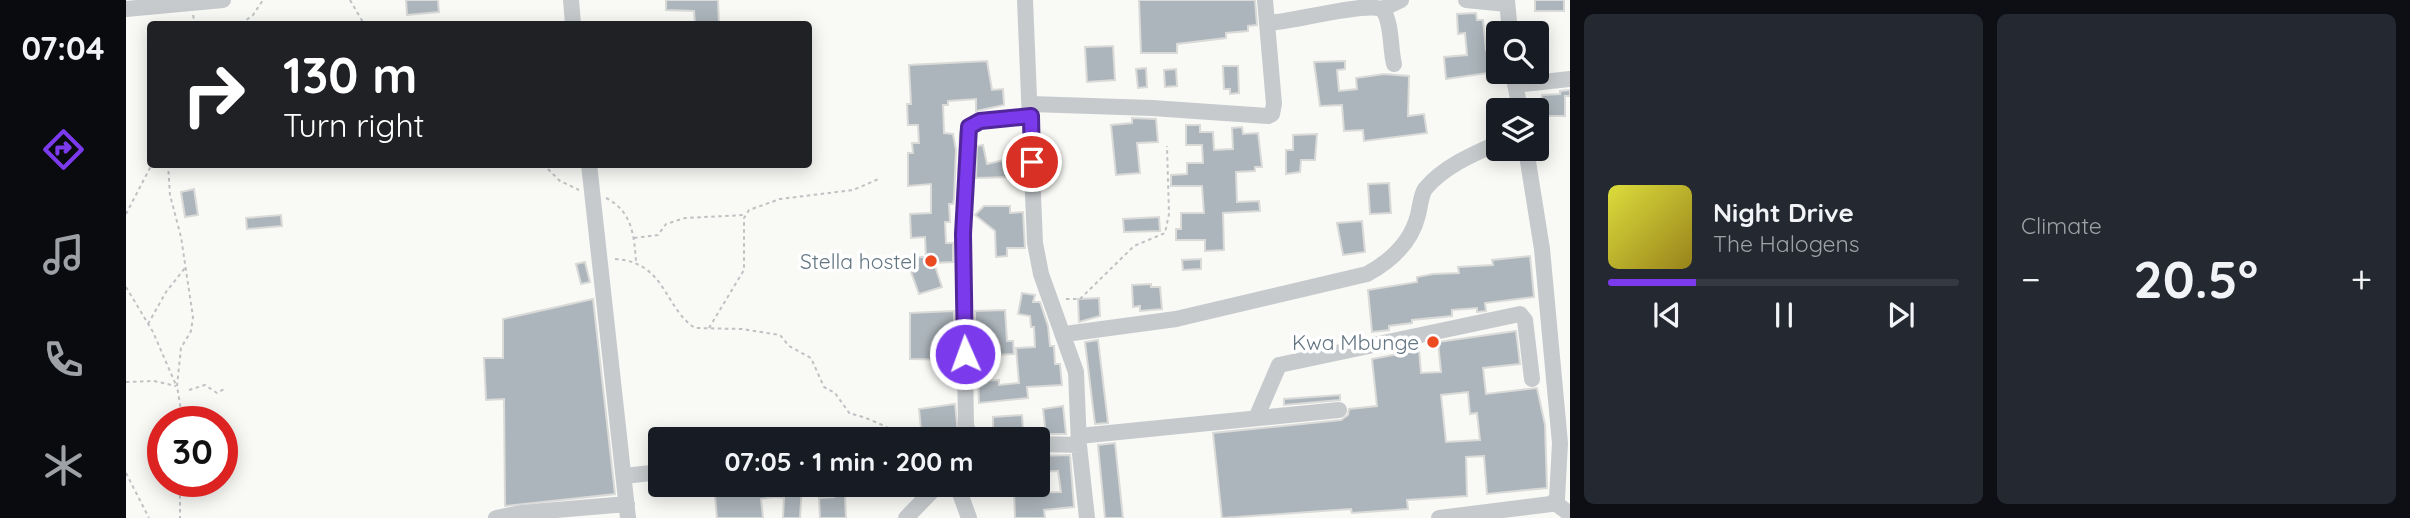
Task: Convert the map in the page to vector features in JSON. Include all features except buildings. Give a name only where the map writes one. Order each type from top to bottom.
[{"type":"street","points":[[126,9],[223,0]]},
{"type":"street","points":[[571,0],[573,21]]},
{"type":"street","points":[[1026,0],[1035,243],[1041,274],[1065,334],[1076,372],[1079,440],[1087,518]]},
{"type":"street","points":[[967,427],[963,234],[969,127],[980,121],[1031,110],[1153,108],[1268,117],[1275,104],[1265,0]]},
{"type":"street","points":[[1382,9],[1401,0]]},
{"type":"street","points":[[1466,0],[1507,2],[1509,21]]},
{"type":"street","points":[[1267,23],[1293,20],[1350,3],[1376,4],[1382,9],[1394,64]]},
{"type":"street","points":[[1549,79],[1570,79]]},
{"type":"street","points":[[1065,334],[1177,319],[1367,274],[1384,265],[1407,242],[1417,219],[1424,190],[1464,159],[1486,149]]},
{"type":"street","points":[[1528,161],[1562,385],[1561,461],[1554,502]]},
{"type":"street","points":[[496,518],[522,513],[628,511],[590,168]]},
{"type":"street","points":[[1257,416],[1279,365],[1520,314],[1525,320],[1532,379]]},
{"type":"street","points":[[1050,443],[1257,416],[1339,410]]},
{"type":"street","points":[[624,476],[648,473]]},
{"type":"street","points":[[906,518],[926,497]]},
{"type":"street","points":[[961,497],[969,518]]},
{"type":"street","points":[[1439,518],[1554,502],[1570,514]]},
{"type":"path","points":[[245,21],[253,15],[263,0]]},
{"type":"path","points":[[350,0],[362,21]]},
{"type":"path","points":[[1051,300],[1080,299],[1134,246],[1149,237],[1165,233],[1168,214],[1167,146]]},
{"type":"path","points":[[126,214],[150,168]]},
{"type":"path","points":[[168,168],[170,195],[186,267],[193,317],[189,335],[181,348],[177,386],[180,406]]},
{"type":"path","points":[[546,168],[554,177],[593,196],[617,204],[631,225],[636,262]]},
{"type":"path","points":[[634,238],[658,235],[666,225],[685,218],[744,215],[752,208],[771,201],[853,190],[881,178]]},
{"type":"path","points":[[709,328],[744,270],[744,215]]},
{"type":"path","points":[[600,259],[636,262],[663,287],[692,326],[742,329],[780,335],[789,346],[811,358],[824,387],[835,393],[850,414],[863,415],[880,427]]},
{"type":"path","points":[[148,325],[166,292],[186,267]]},
{"type":"path","points":[[126,287],[148,325],[177,386]]},
{"type":"path","points":[[126,382],[153,382],[177,386]]},
{"type":"path","points":[[189,390],[205,385],[217,393],[225,389]]},
{"type":"path","points":[[126,473],[149,518]]},
{"type":"path","points":[[180,497],[180,518]]},
{"type":"place","name":"Stella hostel","points":[[931,261]]},
{"type":"place","name":"Kwa Mbunge","points":[[1433,342]]},
{"type":"route","points":[[965,354],[963,234],[969,127],[980,121],[1031,116],[1032,162]]}]
